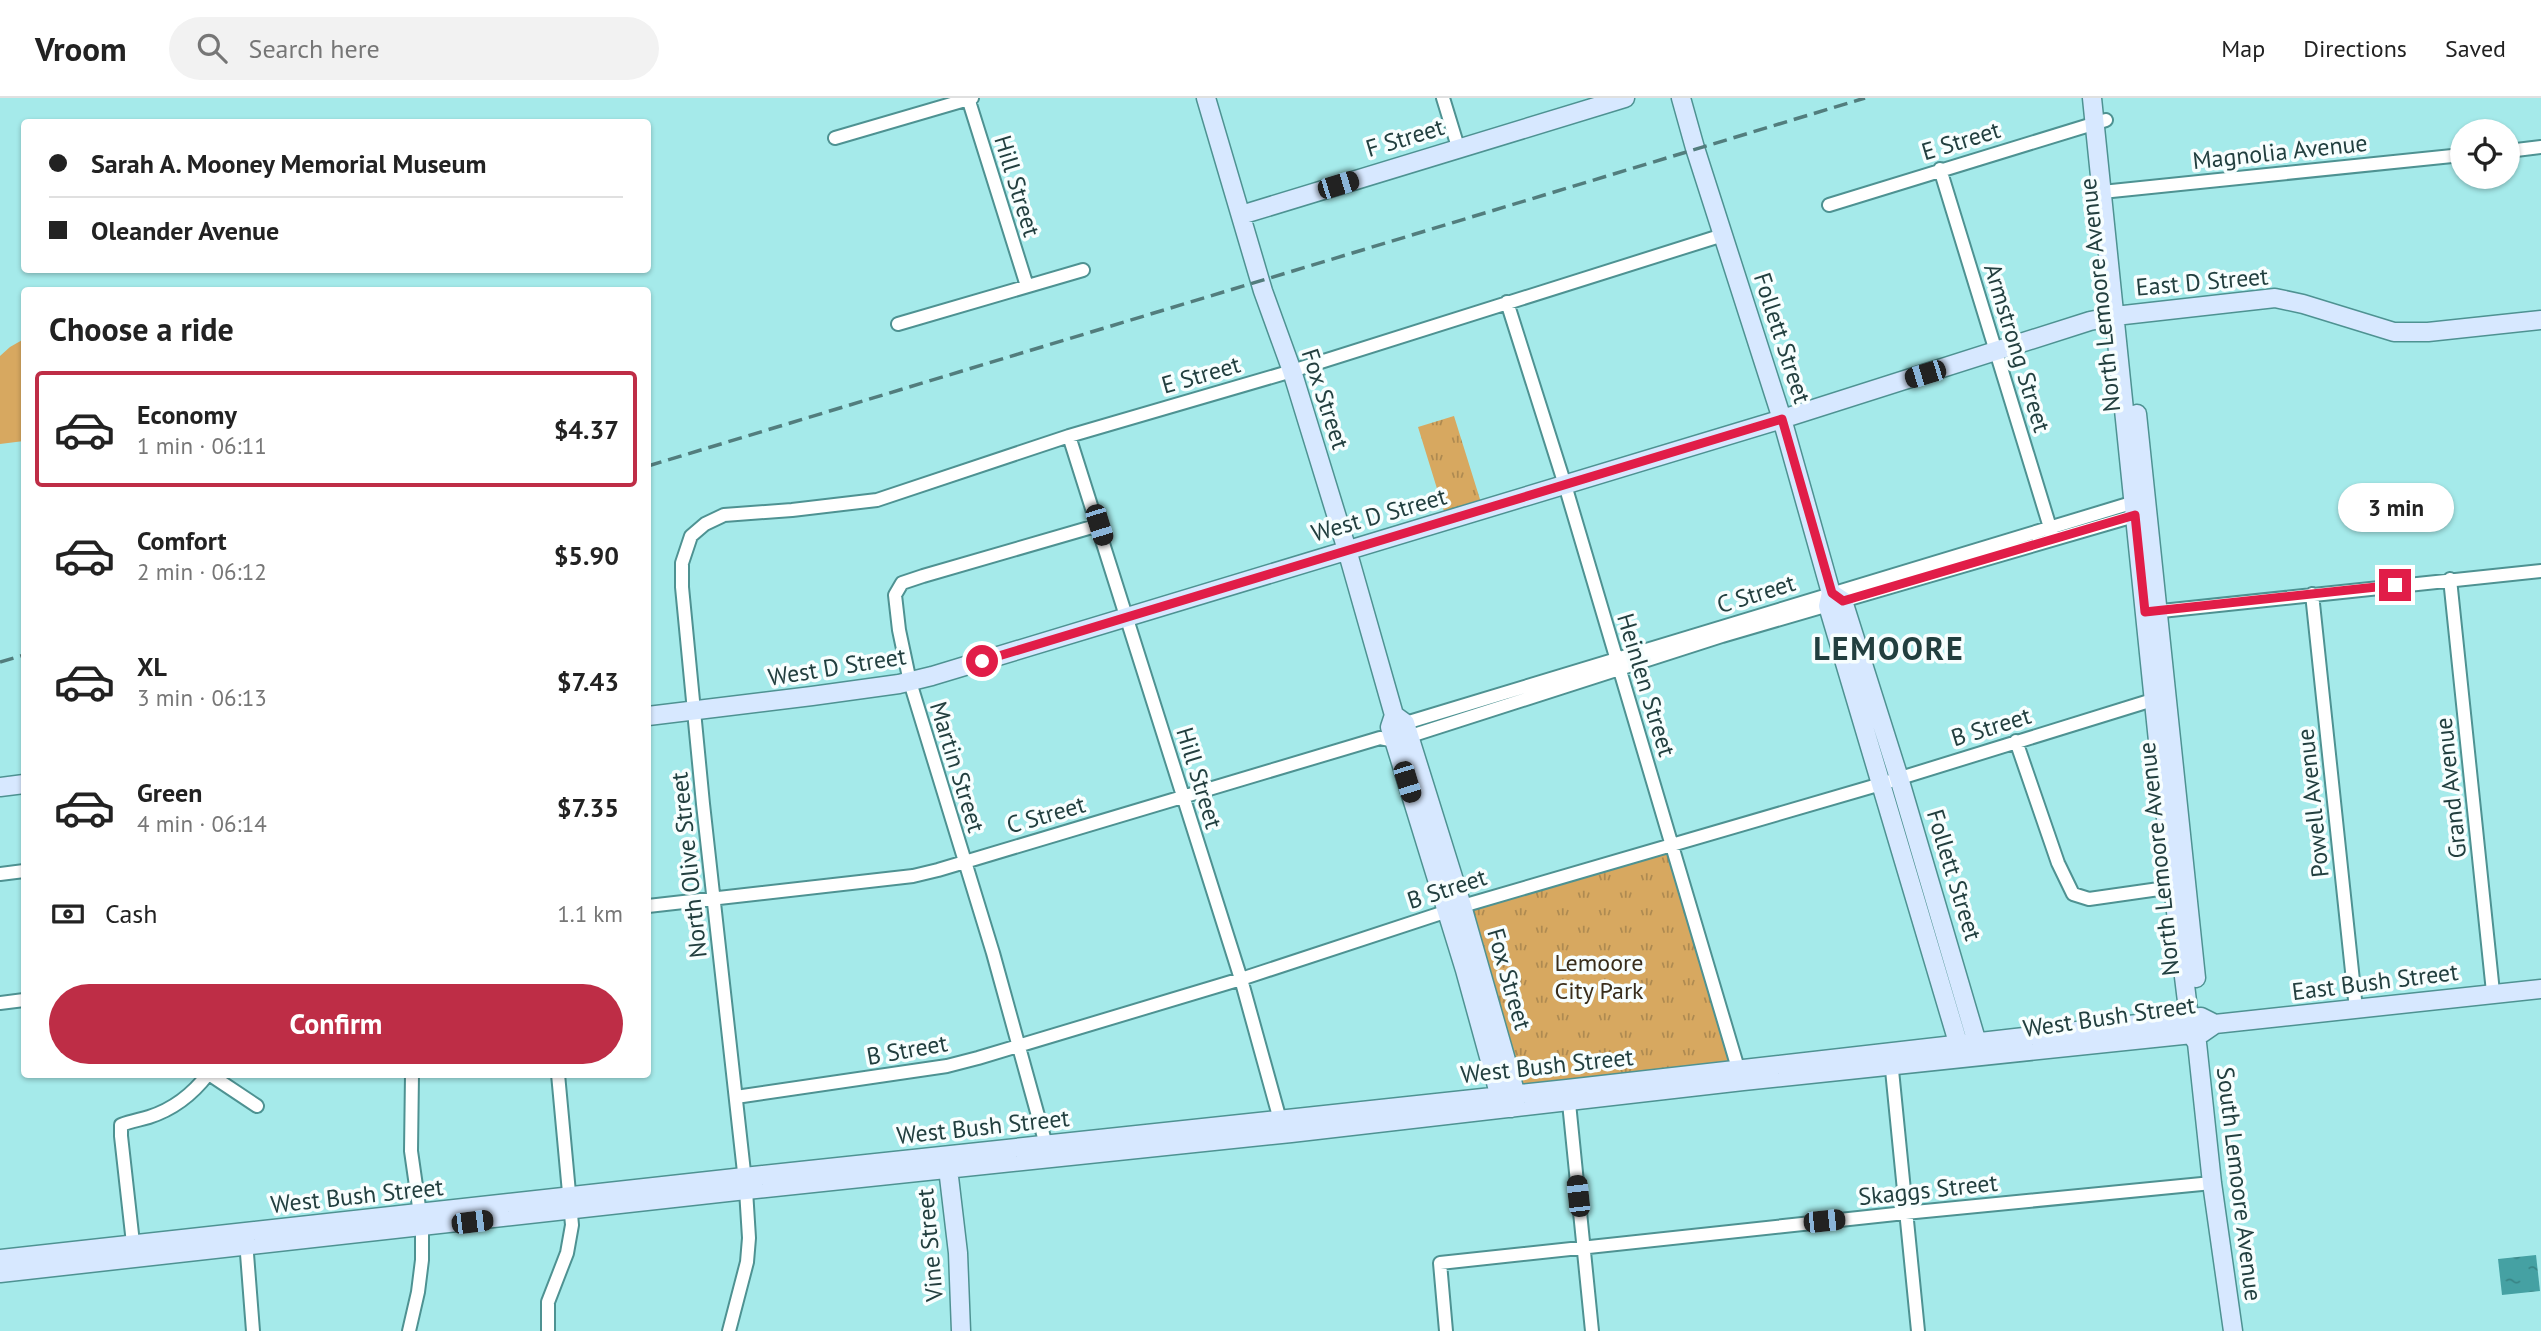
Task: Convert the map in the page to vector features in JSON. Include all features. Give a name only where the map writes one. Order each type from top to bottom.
[{"type":"street","points":[[835,138],[969,98]]},
{"type":"street","name":"Hill Street","points":[[969,98],[1027,286]]},
{"type":"street","name":"Fox Street","points":[[1206,98],[1263,291],[1292,371],[1347,550],[1396,730],[1455,908],[1509,1100]]},
{"type":"street","points":[[1443,98],[1458,147]]},
{"type":"street","name":"F Street","points":[[1241,215],[1625,98]]},
{"type":"street","name":"Follett Street","points":[[1681,98],[1782,419],[1834,600],[1881,784],[1970,1051]]},
{"type":"street","name":"North Lemoore Avenue","points":[[2092,98],[2100,121]]},
{"type":"street","name":"North Lemoore Avenue","points":[[2102,98],[2100,121],[2120,315],[2180,886],[2199,1028]]},
{"type":"street","name":"E Street","points":[[1829,205],[2100,121]]},
{"type":"street","points":[[2520,150],[2541,147]]},
{"type":"street","name":"Magnolia Avenue","points":[[2108,191],[2450,156]]},
{"type":"street","name":"Armstrong Street","points":[[1940,169],[2052,533]]},
{"type":"street","name":"E Street","points":[[691,536],[705,524],[732,513],[792,510],[877,500],[1069,436],[1292,371],[1723,235]]},
{"type":"street","points":[[898,324],[1083,270]]},
{"type":"street","name":"East D Street","points":[[2120,315],[2267,298],[2303,304],[2394,332],[2428,332],[2541,320]]},
{"type":"street","name":"Heinlen Street","points":[[1507,302],[1619,664],[1740,1075]]},
{"type":"street","name":"West D Street","points":[[651,716],[910,682],[2120,315]]},
{"type":"street","name":"Hill Street","points":[[1069,436],[1241,979],[1282,1127]]},
{"type":"street","name":"C Street","points":[[651,906],[912,876],[1182,797],[1396,730],[1722,636],[2141,508]]},
{"type":"street","name":"Martin Street","points":[[1048,1152],[993,953],[910,682],[895,595],[902,583],[1099,525]]},
{"type":"street","name":"North Olive Street","points":[[691,536],[682,563],[682,587],[749,1238],[747,1262],[729,1331]]},
{"type":"street","points":[[2151,612],[2541,571]]},
{"type":"street","name":"Grand Avenue","points":[[2450,579],[2493,992]]},
{"type":"street","name":"Powell Avenue","points":[[2312,594],[2356,1009]]},
{"type":"street","name":"Follett Street","points":[[1834,600],[1899,778],[1970,1051]]},
{"type":"street","name":"B Street","points":[[736,1097],[947,1066],[1241,979],[1455,908],[1881,784],[2160,697]]},
{"type":"street","points":[[2016,741],[2058,863],[2073,894],[2089,899],[2180,886]]},
{"type":"street","points":[[0,787],[21,784]]},
{"type":"street","points":[[0,874],[21,871]]},
{"type":"street","name":"East Bush Street","points":[[2199,1028],[2493,992],[2541,989]]},
{"type":"street","points":[[0,1003],[21,1000]]},
{"type":"street","name":"West Bush Street","points":[[0,1273],[134,1253],[571,1203],[1509,1100],[1568,1096],[1740,1075],[2199,1028]]},
{"type":"street","name":"South Lemoore Avenue","points":[[2199,1028],[2212,1182],[2233,1331]]},
{"type":"street","points":[[1891,1060],[1918,1331]]},
{"type":"street","points":[[134,1253],[121,1125],[147,1118],[175,1105],[194,1092],[206,1078]]},
{"type":"street","points":[[215,1078],[257,1106]]},
{"type":"street","points":[[409,1331],[421,1275],[421,1221],[411,1151],[412,1078]]},
{"type":"street","points":[[548,1331],[548,1302],[571,1239],[571,1203],[558,1078]]},
{"type":"street","points":[[1568,1096],[1592,1331]]},
{"type":"street","name":"Vine Street","points":[[947,1163],[958,1253],[961,1331]]},
{"type":"street","name":"Skaggs Street","points":[[1446,1331],[1440,1263],[2212,1182]]},
{"type":"street","points":[[246,1241],[253,1331]]},
{"type":"street","name":"West Bush Street","points":[[0,1259],[134,1253]]},
{"type":"green space","points":[[21,341],[21,441],[0,444],[0,356]]},
{"type":"green space","points":[[1454,416],[1483,509],[1447,521],[1418,427]]},
{"type":"green space","name":"Lemoore City Park","points":[[1671,844],[1738,1069],[1516,1095],[1462,906]]},
{"type":"water","points":[[2536,1255],[2540,1291],[2502,1295],[2498,1259]]},
{"type":"railway","points":[[651,465],[1865,98]]},
{"type":"railway","points":[[0,662],[21,656]]},
{"type":"district","name":"LEMOORE","points":[[1889,649]]},
{"type":"route","points":[[982,661],[1782,419],[1832,593],[1843,601],[2135,515],[2145,612],[2395,585]]}]
